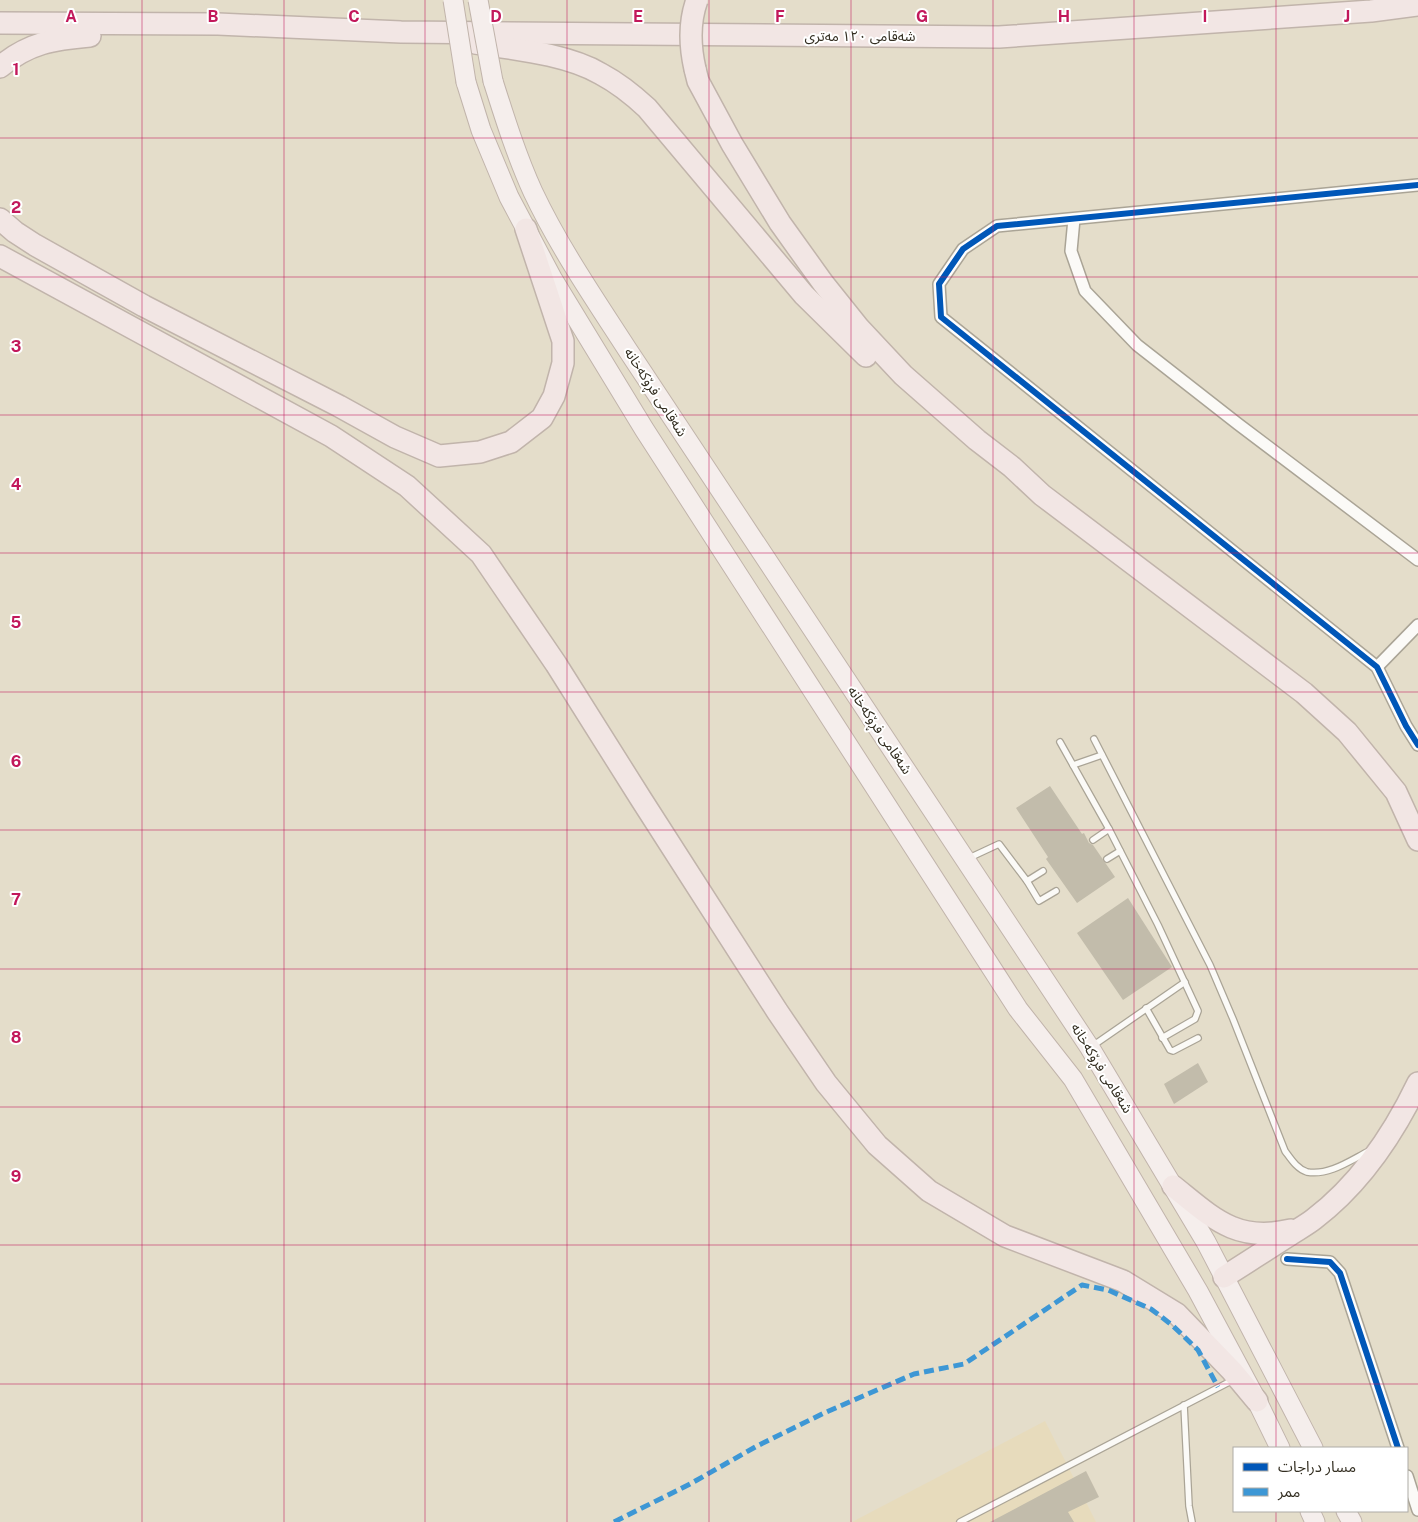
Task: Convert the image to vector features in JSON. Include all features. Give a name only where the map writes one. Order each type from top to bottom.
[{"type":"highway","points":[[697,0],[692,22],[692,50],[694,69],[698,80],[732,144],[780,223],[823,283],[859,328],[904,375],[1042,495]]},
{"type":"highway","name":"شەقامی ١٢٠ مەتری","points":[[0,24],[218,24],[401,32],[999,37],[1362,12],[1418,5]]},
{"type":"highway","points":[[0,67],[24,50],[40,43],[64,38],[164,31],[218,24]]},
{"type":"highway","points":[[401,32],[525,50],[557,58],[600,73],[634,96],[648,108],[804,295],[890,380],[1004,472],[1042,495],[1304,693],[1347,732],[1396,792],[1418,840]]},
{"type":"highway","points":[[0,219],[35,245],[144,306],[339,406],[395,437],[439,456],[480,452],[511,442],[542,418],[554,396],[563,363],[563,341],[526,230]]},
{"type":"highway","points":[[0,256],[331,436],[407,486],[481,554],[556,664],[777,1011],[826,1083],[877,1144],[929,1190],[1005,1236],[1123,1281],[1178,1314],[1257,1401]]},
{"type":"highway","points":[[1224,1277],[1314,1219],[1345,1191],[1363,1172],[1386,1141],[1418,1084]]},
{"type":"highway","points":[[1174,1186],[1210,1216],[1237,1230],[1254,1234],[1268,1234],[1300,1228]]},
{"type":"main road","name":"شەقامی فڕۆکەخانە","points":[[452,0],[466,82],[488,147],[508,197],[552,278],[644,429],[1018,1009],[1074,1079],[1198,1291],[1280,1447]]},
{"type":"main road","name":"شەقامی فڕۆکەخانە","points":[[478,0],[494,81],[508,126],[533,192],[570,259],[627,349],[1090,1048],[1206,1242],[1312,1447]]},
{"type":"main road","points":[[1074,1079],[1099,1064]]},
{"type":"main road","points":[[1198,1291],[1224,1277]]},
{"type":"street","points":[[1418,185],[997,226],[963,249],[939,284],[941,318],[1376,667],[1406,726],[1418,745]]},
{"type":"street","points":[[1074,219],[1071,251],[1085,291],[1137,345],[1418,560]]},
{"type":"street","points":[[1376,667],[1418,625]]},
{"type":"street","points":[[1287,1260],[1330,1262],[1340,1273],[1398,1447]]},
{"type":"street","points":[[1408,1479],[1418,1510]]},
{"type":"lane","points":[[1094,739],[1210,965],[1285,1151],[1295,1165],[1307,1172],[1335,1169],[1386,1141]]},
{"type":"lane","points":[[1060,742],[1109,829],[1186,982],[1198,1011],[1197,1016],[1162,1038]]},
{"type":"lane","points":[[1073,765],[1102,755]]},
{"type":"lane","points":[[1093,840],[1109,829]]},
{"type":"lane","points":[[966,859],[999,844],[1040,901],[1056,891]]},
{"type":"lane","points":[[1107,859],[1120,851]]},
{"type":"lane","points":[[1027,881],[1043,871]]},
{"type":"lane","points":[[1090,1048],[1186,982]]},
{"type":"lane","points":[[1146,1008],[1168,1048],[1173,1051],[1198,1038]]},
{"type":"lane","points":[[964,1521],[1237,1378]]},
{"type":"lane","points":[[1184,1405],[1189,1506],[1192,1522]]},
{"type":"shaded area","points":[[1045,1421],[1096,1522],[852,1522]]},
{"type":"building","points":[[1050,786],[1082,834],[1084,833],[1089,843],[1093,845],[1115,877],[1077,903],[1046,859],[1048,857],[1016,808]]},
{"type":"building","points":[[1128,898],[1172,967],[1123,1000],[1077,933]]},
{"type":"building","points":[[1198,1063],[1208,1082],[1174,1104],[1164,1084]]},
{"type":"building","points":[[1086,1471],[1099,1497],[1068,1512],[1074,1522],[990,1522]]},
{"type":"marked path","points":[[614,1522],[690,1484],[757,1446],[824,1413],[914,1374],[964,1364],[1082,1285],[1108,1290],[1151,1309],[1172,1325],[1198,1350],[1218,1387]]},
{"type":"cycle path","points":[[1418,185],[997,226],[963,249],[939,284],[941,317],[1377,667],[1406,726],[1418,745]]},
{"type":"cycle path","points":[[1287,1259],[1330,1262],[1340,1273],[1398,1447]]}]
